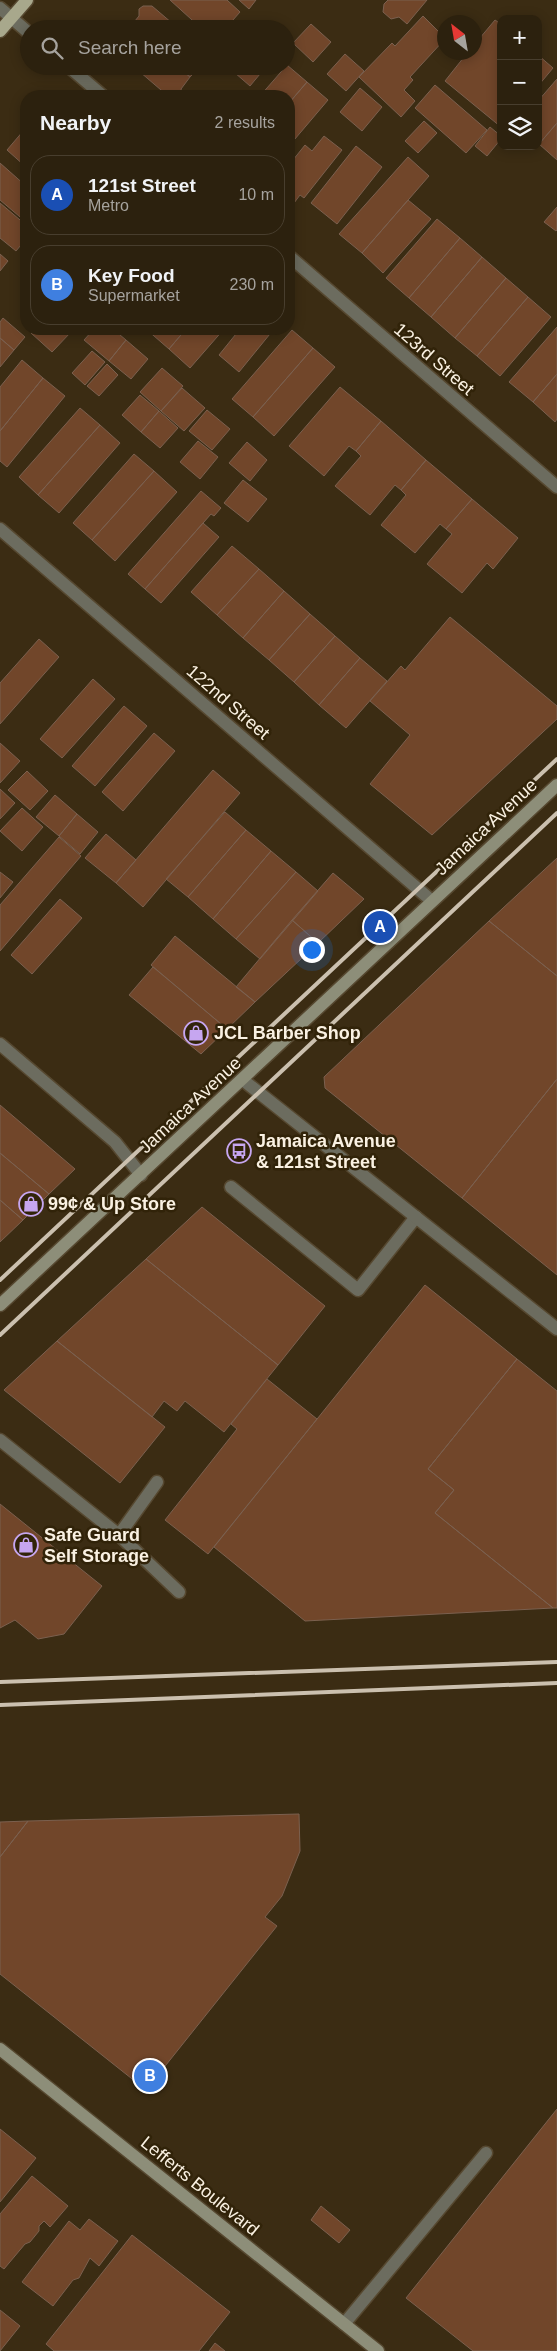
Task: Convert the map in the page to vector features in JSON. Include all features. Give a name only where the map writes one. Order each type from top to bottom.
[{"type":"main road","points":[[0,31],[27,0]]},
{"type":"main road","name":"Jamaica Avenue","points":[[0,1305],[557,785]]},
{"type":"main road","name":"Lefferts Boulevard","points":[[0,2049],[378,2351]]},
{"type":"street","points":[[0,8],[20,26]]},
{"type":"street","points":[[78,75],[96,90]]},
{"type":"street","name":"123rd Street","points":[[295,261],[557,487]]},
{"type":"street","name":"122nd Street","points":[[0,529],[432,902]]},
{"type":"street","points":[[0,1044],[115,1142],[141,1175]]},
{"type":"street","points":[[243,1080],[557,1329]]},
{"type":"street","points":[[231,1187],[358,1290],[416,1217]]},
{"type":"street","points":[[0,1440],[119,1535],[179,1592]]},
{"type":"street","points":[[119,1535],[157,1482]]},
{"type":"street","points":[[344,2324],[486,2153]]},
{"type":"building","points":[[170,0],[227,0],[240,12],[233,20],[192,20]]},
{"type":"building","points":[[239,0],[256,0],[249,9]]},
{"type":"building","points":[[388,0],[427,0],[407,24],[399,17],[391,19],[383,12],[384,4]]},
{"type":"building","points":[[143,6],[152,6],[168,20],[136,20],[139,16],[139,9]]},
{"type":"building","points":[[423,16],[437,30],[437,48],[410,77],[413,80],[404,90],[415,101],[401,117],[359,77],[392,43],[395,46]]},
{"type":"building","points":[[495,20],[497,21],[497,124],[445,81],[462,60],[482,60],[482,35]]},
{"type":"building","points":[[311,24],[331,42],[313,62],[295,45],[295,41]]},
{"type":"building","points":[[345,54],[364,71],[346,91],[327,74]]},
{"type":"building","points":[[542,58],[553,68],[542,81]]},
{"type":"building","points":[[295,72],[307,82],[295,96],[295,90],[265,90],[278,75],[295,75]]},
{"type":"building","points":[[144,75],[188,75],[190,77],[181,90],[161,90]]},
{"type":"building","points":[[237,75],[259,75],[250,86]]},
{"type":"building","points":[[557,79],[557,123],[542,140],[542,105],[542,96]]},
{"type":"building","points":[[307,82],[328,100],[295,139],[295,96]]},
{"type":"building","points":[[435,85],[487,130],[466,153],[415,108]]},
{"type":"building","points":[[360,88],[382,107],[362,131],[340,112]]},
{"type":"building","points":[[424,121],[437,133],[418,153],[405,141]]},
{"type":"building","points":[[557,123],[557,160],[542,147],[542,140]]},
{"type":"building","points":[[490,127],[497,133],[497,144],[487,156],[475,146]]},
{"type":"building","points":[[20,135],[20,162],[7,150]]},
{"type":"building","points":[[324,136],[342,150],[304,198],[300,195],[295,202],[295,158],[305,145],[312,151]]},
{"type":"building","points":[[356,146],[382,167],[337,224],[311,203]]},
{"type":"building","points":[[408,157],[429,176],[362,253],[339,234]]},
{"type":"building","points":[[0,163],[20,181],[20,217],[0,200]]},
{"type":"building","points":[[408,200],[431,219],[383,273],[362,253]]},
{"type":"building","points":[[0,203],[20,220],[20,246],[16,251],[0,238]]},
{"type":"building","points":[[557,207],[557,230],[556,231],[544,222]]},
{"type":"building","points":[[437,219],[460,238],[409,298],[386,278]]},
{"type":"building","points":[[460,238],[482,257],[431,317],[409,298]]},
{"type":"building","points":[[0,254],[8,261],[0,271]]},
{"type":"building","points":[[482,257],[506,278],[455,338],[431,317]]},
{"type":"building","points":[[506,278],[528,297],[477,356],[455,338]]},
{"type":"building","points":[[528,297],[551,317],[500,376],[477,356]]},
{"type":"building","points":[[3,318],[20,333],[20,335],[25,337],[14,350],[0,338],[0,322]]},
{"type":"building","points":[[557,327],[557,374],[533,402],[509,382]]},
{"type":"building","points":[[295,333],[313,348],[253,417],[232,399],[288,335],[295,335]]},
{"type":"building","points":[[33,335],[68,335],[52,352]]},
{"type":"building","points":[[89,335],[120,335],[126,340],[109,361],[84,340]]},
{"type":"building","points":[[153,335],[181,335],[169,349]]},
{"type":"building","points":[[181,335],[219,335],[190,368],[169,349]]},
{"type":"building","points":[[235,335],[269,335],[239,372],[219,355]]},
{"type":"building","points":[[0,338],[14,350],[0,367]]},
{"type":"building","points":[[126,340],[148,359],[131,379],[109,361]]},
{"type":"building","points":[[313,348],[335,367],[274,436],[253,417]]},
{"type":"building","points":[[92,351],[105,362],[85,385],[72,373]]},
{"type":"building","points":[[22,360],[43,378],[0,431],[0,387]]},
{"type":"building","points":[[107,364],[118,375],[99,396],[87,386]]},
{"type":"building","points":[[162,368],[183,386],[161,411],[140,392]]},
{"type":"building","points":[[557,374],[557,419],[555,422],[533,402]]},
{"type":"building","points":[[43,378],[65,396],[7,467],[0,461],[0,431]]},
{"type":"building","points":[[340,387],[381,421],[356,451],[349,446],[324,476],[289,446]]},
{"type":"building","points":[[182,388],[205,408],[184,431],[161,411]]},
{"type":"building","points":[[140,395],[159,411],[141,432],[122,415]]},
{"type":"building","points":[[80,408],[100,425],[38,495],[19,477]]},
{"type":"building","points":[[207,410],[230,429],[212,450],[189,431]]},
{"type":"building","points":[[159,411],[178,428],[160,448],[141,432]]},
{"type":"building","points":[[381,421],[426,460],[401,490],[395,485],[370,515],[335,486],[361,456],[356,451]]},
{"type":"building","points":[[100,425],[120,443],[59,513],[38,495]]},
{"type":"building","points":[[198,441],[218,457],[200,479],[180,462]]},
{"type":"building","points":[[247,442],[267,460],[250,481],[229,463]]},
{"type":"building","points":[[134,454],[154,471],[92,540],[73,523]]},
{"type":"building","points":[[426,460],[472,499],[446,529],[440,524],[415,553],[381,525],[406,495],[401,490]]},
{"type":"building","points":[[154,471],[177,492],[115,561],[92,540]]},
{"type":"building","points":[[243,480],[267,499],[248,522],[224,503]]},
{"type":"building","points":[[201,491],[221,508],[214,516],[211,514],[145,589],[128,574]]},
{"type":"building","points":[[472,499],[518,538],[493,569],[487,563],[462,593],[427,564],[452,534],[446,529]]},
{"type":"building","points":[[203,523],[219,537],[161,603],[145,589]]},
{"type":"building","points":[[232,546],[259,569],[217,615],[191,592]]},
{"type":"building","points":[[259,569],[284,591],[243,638],[217,615]]},
{"type":"building","points":[[284,591],[310,614],[269,660],[243,638]]},
{"type":"building","points":[[310,614],[335,636],[294,682],[269,660]]},
{"type":"building","points":[[450,617],[557,706],[557,719],[432,835],[370,784],[410,735],[370,701],[401,666],[405,670]]},
{"type":"building","points":[[335,636],[360,658],[319,705],[294,682]]},
{"type":"building","points":[[39,639],[59,657],[0,724],[0,683]]},
{"type":"building","points":[[360,658],[387,681],[346,728],[319,705]]},
{"type":"building","points":[[93,679],[115,699],[62,758],[40,739]]},
{"type":"building","points":[[124,706],[147,726],[95,786],[72,766]]},
{"type":"building","points":[[154,733],[175,751],[123,811],[102,792]]},
{"type":"building","points":[[0,743],[20,761],[0,783]]},
{"type":"building","points":[[213,770],[240,793],[143,907],[116,883]]},
{"type":"building","points":[[27,771],[48,791],[30,810],[8,790]]},
{"type":"building","points":[[0,789],[15,803],[0,819]]},
{"type":"building","points":[[55,795],[77,814],[59,836],[36,817]]},
{"type":"building","points":[[22,808],[43,827],[22,851],[0,831]]},
{"type":"building","points":[[225,812],[246,830],[188,897],[166,879]]},
{"type":"building","points":[[77,814],[98,832],[80,854],[59,836]]},
{"type":"building","points":[[246,830],[271,851],[213,919],[188,897]]},
{"type":"building","points":[[106,834],[136,860],[116,883],[85,858]]},
{"type":"building","points":[[59,837],[81,856],[0,951],[0,905]]},
{"type":"building","points":[[271,851],[296,872],[236,939],[213,919]]},
{"type":"building","points":[[557,858],[557,976],[489,921]]},
{"type":"building","points":[[0,872],[13,882],[0,898]]},
{"type":"building","points":[[296,872],[318,891],[260,959],[236,939]]},
{"type":"building","points":[[333,873],[364,899],[318,943],[292,920]]},
{"type":"building","points":[[60,899],[82,918],[32,974],[11,955]]},
{"type":"building","points":[[292,920],[318,943],[255,1002],[236,987]]},
{"type":"building","points":[[489,921],[557,976],[557,1079],[462,1198],[325,1088],[324,1077]]},
{"type":"building","points":[[175,936],[255,1002],[227,1029],[151,965]]},
{"type":"building","points":[[153,967],[227,1029],[201,1054],[129,995]]},
{"type":"building","points":[[557,1079],[557,1275],[462,1198]]},
{"type":"building","points":[[0,1105],[75,1169],[49,1194],[0,1153]]},
{"type":"building","points":[[0,1153],[49,1194],[23,1220],[0,1200]]},
{"type":"building","points":[[0,1200],[23,1220],[0,1242]]},
{"type":"building","points":[[202,1207],[325,1306],[278,1365],[146,1259]]},
{"type":"building","points":[[146,1259],[278,1365],[224,1432],[185,1401],[177,1411],[164,1401],[152,1417],[57,1341]]},
{"type":"building","points":[[425,1285],[517,1359],[428,1469],[454,1490],[435,1513],[553,1608],[305,1621],[214,1547]]},
{"type":"building","points":[[57,1341],[165,1427],[120,1483],[4,1390]]},
{"type":"building","points":[[517,1359],[557,1391],[557,1608],[553,1608],[435,1513],[454,1490],[428,1469]]},
{"type":"building","points":[[267,1379],[317,1419],[208,1554],[165,1520],[237,1429],[231,1424]]},
{"type":"building","name":"Safe Guard Self Storage","points":[[0,1504],[102,1586],[64,1634],[38,1639],[15,1620],[0,1628]]},
{"type":"building","points":[[299,1814],[300,1851],[282,1896],[265,1917],[277,1926],[146,2090],[0,1974],[0,1857],[28,1821]]},
{"type":"building","points":[[28,1821],[0,1857],[0,1822]]},
{"type":"building","points":[[557,2109],[557,2351],[473,2351],[406,2298]]},
{"type":"building","points":[[0,2129],[36,2158],[0,2202]]},
{"type":"building","points":[[32,2176],[68,2206],[50,2227],[44,2221],[30,2242],[25,2244],[4,2269],[0,2266],[0,2214]]},
{"type":"building","points":[[321,2206],[350,2230],[339,2243],[311,2220]]},
{"type":"building","points":[[89,2219],[118,2241],[99,2266],[90,2258],[79,2278],[73,2280],[53,2306],[22,2282],[69,2221],[80,2230]]},
{"type":"building","points":[[132,2235],[230,2312],[199,2351],[54,2351],[46,2344]]},
{"type":"building","points":[[0,2310],[20,2326],[0,2351]]},
{"type":"building","points":[[215,2343],[225,2351],[209,2351]]},
{"type":"railway","points":[[0,1280],[557,759]]},
{"type":"railway","points":[[0,1335],[557,813]]},
{"type":"railway","points":[[0,1682],[557,1662]]},
{"type":"railway","points":[[0,1705],[557,1683]]},
{"type":"place","name":"121st Street","points":[[380,927]]},
{"type":"place","name":"JCL Barber Shop","points":[[196,1033]]},
{"type":"place","name":"Jamaica Avenue & 121st Street","points":[[239,1151]]},
{"type":"place","name":"99¢ & Up Store","points":[[31,1204]]},
{"type":"place","name":"Safe Guard Self Storage","points":[[26,1545]]},
{"type":"place","name":"Key Food","points":[[150,2076]]}]
